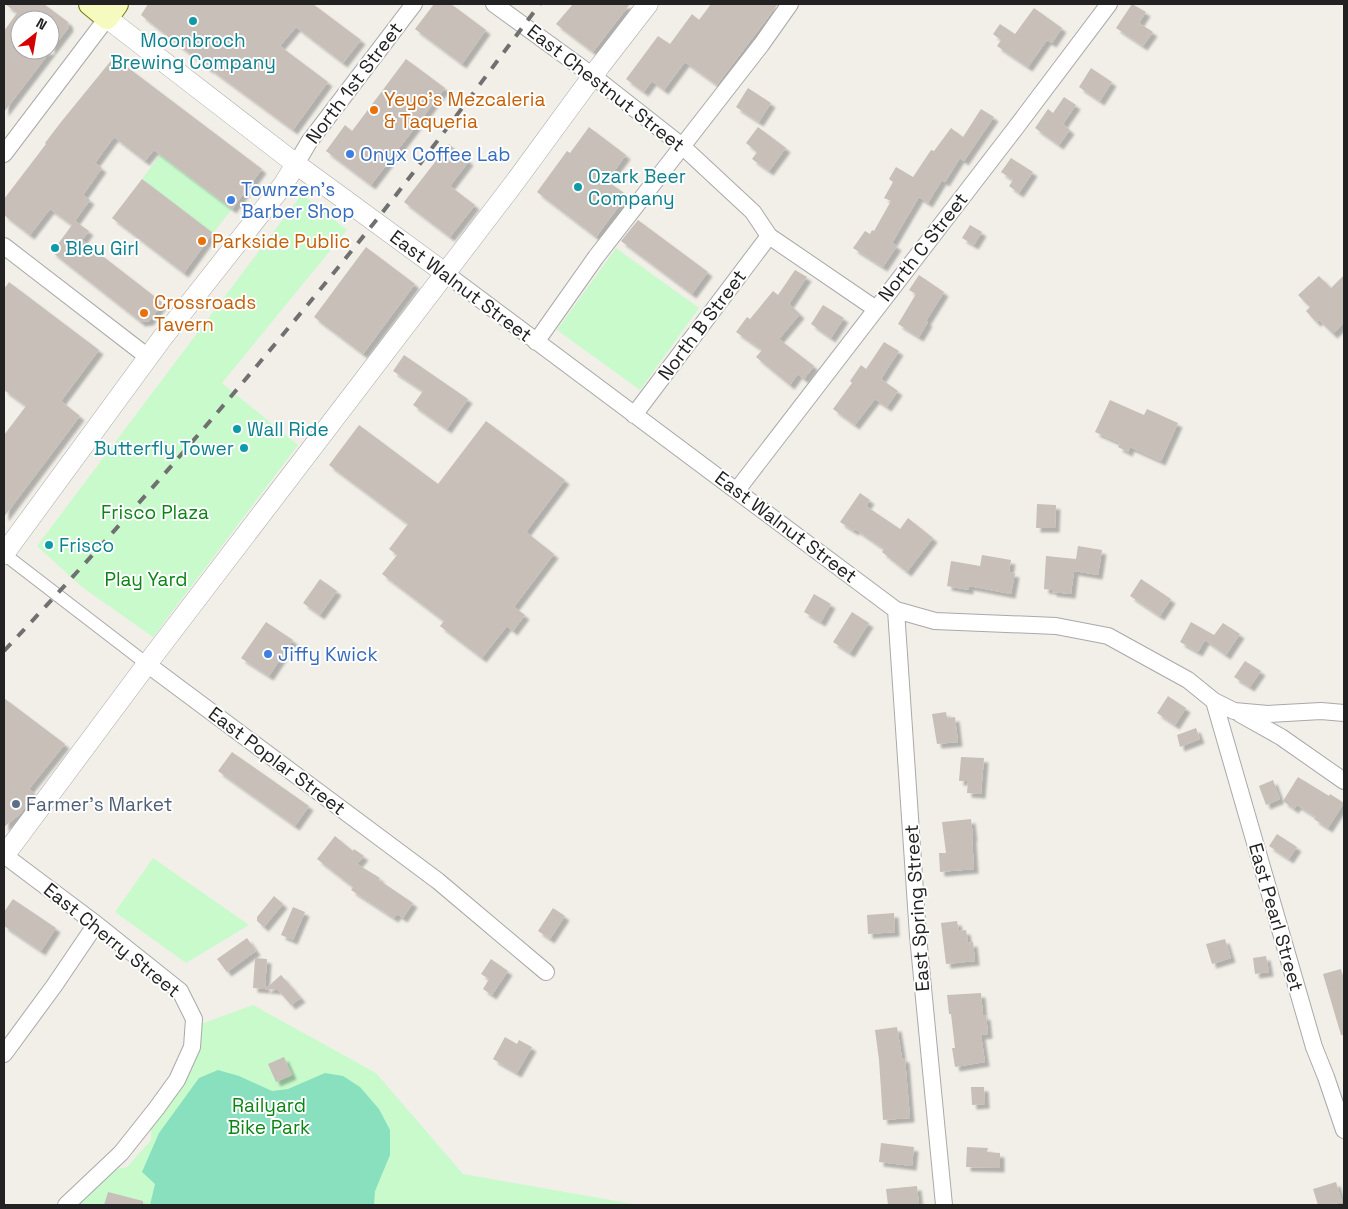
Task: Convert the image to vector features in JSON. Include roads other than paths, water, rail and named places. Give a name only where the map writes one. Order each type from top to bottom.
[{"type":"street","name":"North 1st Street","points":[[296,164],[309,142],[414,4]]},
{"type":"street","name":"East Chestnut Street","points":[[494,4],[593,76],[682,146],[753,212],[769,236],[876,309]]},
{"type":"street","points":[[4,856],[648,4]]},
{"type":"street","points":[[536,342],[596,257],[761,45],[790,4]]},
{"type":"street","name":"North C Street","points":[[737,490],[1109,4]]},
{"type":"street","name":"East Walnut Street","points":[[105,8],[296,164],[896,610],[935,621],[1056,626],[1108,636],[1188,680],[1214,701],[1234,711],[1268,714],[1344,713]]},
{"type":"street","points":[[4,154],[105,8]]},
{"type":"street","points":[[4,554],[148,357],[283,185],[296,164]]},
{"type":"street","name":"North B Street","points":[[634,415],[769,236]]},
{"type":"street","points":[[4,246],[148,357]]},
{"type":"street","name":"East Poplar Street","points":[[4,554],[438,881],[546,972]]},
{"type":"street","name":"East Spring Street","points":[[896,610],[918,936],[944,1205]]},
{"type":"street","name":"East Pearl Street","points":[[1214,701],[1314,1047],[1344,1130]]},
{"type":"street","points":[[1234,711],[1281,737],[1344,781]]},
{"type":"street","name":"East Cherry Street","points":[[4,856],[96,924],[180,991],[194,1019],[192,1047],[177,1080],[121,1153],[66,1205]]},
{"type":"street","points":[[4,1054],[54,986],[96,924]]},
{"type":"railway","points":[[4,651],[147,494],[285,333],[395,196],[540,4]]},
{"type":"place","name":"Moonbroch Brewing Company","points":[[193,21]]},
{"type":"place","name":"Yeyo's Mezcaleria & Taqueria","points":[[374,110]]},
{"type":"place","name":"Onyx Coffee Lab","points":[[350,154]]},
{"type":"place","name":"Ozark Beer Company","points":[[578,187]]},
{"type":"place","name":"Townzen's Barber Shop","points":[[231,200]]},
{"type":"place","name":"Parkside Public","points":[[202,241]]},
{"type":"place","name":"Bleu Girl","points":[[55,248]]},
{"type":"place","name":"Crossroads Tavern","points":[[144,313]]},
{"type":"place","name":"Wall Ride","points":[[237,429]]},
{"type":"place","name":"Butterfly Tower","points":[[244,448]]},
{"type":"place","name":"Frisco","points":[[49,545]]},
{"type":"place","name":"Jiffy Kwick","points":[[268,654]]},
{"type":"place","name":"Farmer's Market","points":[[16,804]]},
{"type":"park label","name":"Frisco Plaza","points":[[155,512]]},
{"type":"park label","name":"Play Yard","points":[[146,579]]},
{"type":"park label","name":"Railyard Bike Park","points":[[269,1116]]}]
